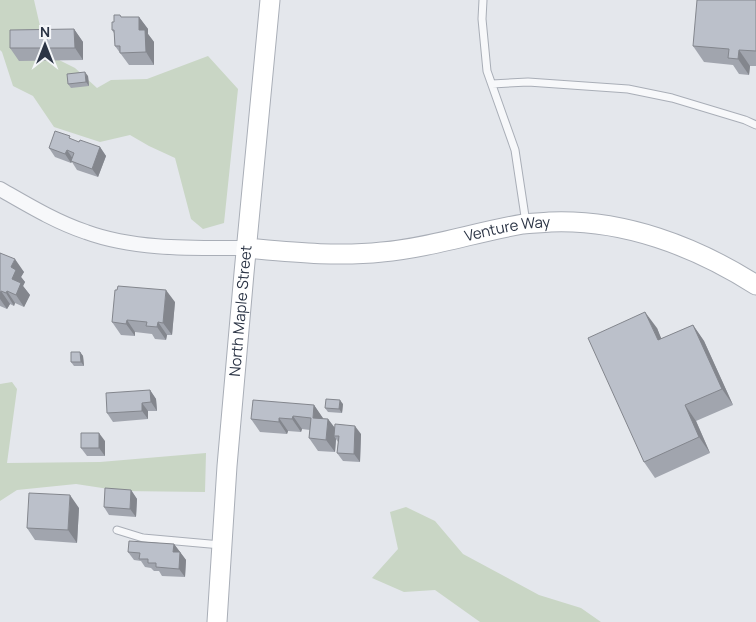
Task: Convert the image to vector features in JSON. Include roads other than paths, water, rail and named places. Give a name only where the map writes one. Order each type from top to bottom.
[{"type":"main road","name":"North Maple Street","points":[[217,622],[227,466],[270,0]]},
{"type":"main road","name":"Venture Way","points":[[246,248],[327,254],[383,252],[526,224],[584,223],[610,226],[660,238],[733,270],[756,285]]},
{"type":"street","points":[[0,190],[67,225],[116,241],[199,248],[246,248]]},
{"type":"lane","points":[[483,0],[482,19],[487,71],[516,150],[526,224]]},
{"type":"lane","points":[[492,84],[528,82],[628,89],[672,98],[756,125]]},
{"type":"lane","points":[[117,530],[142,538],[222,545]]}]
